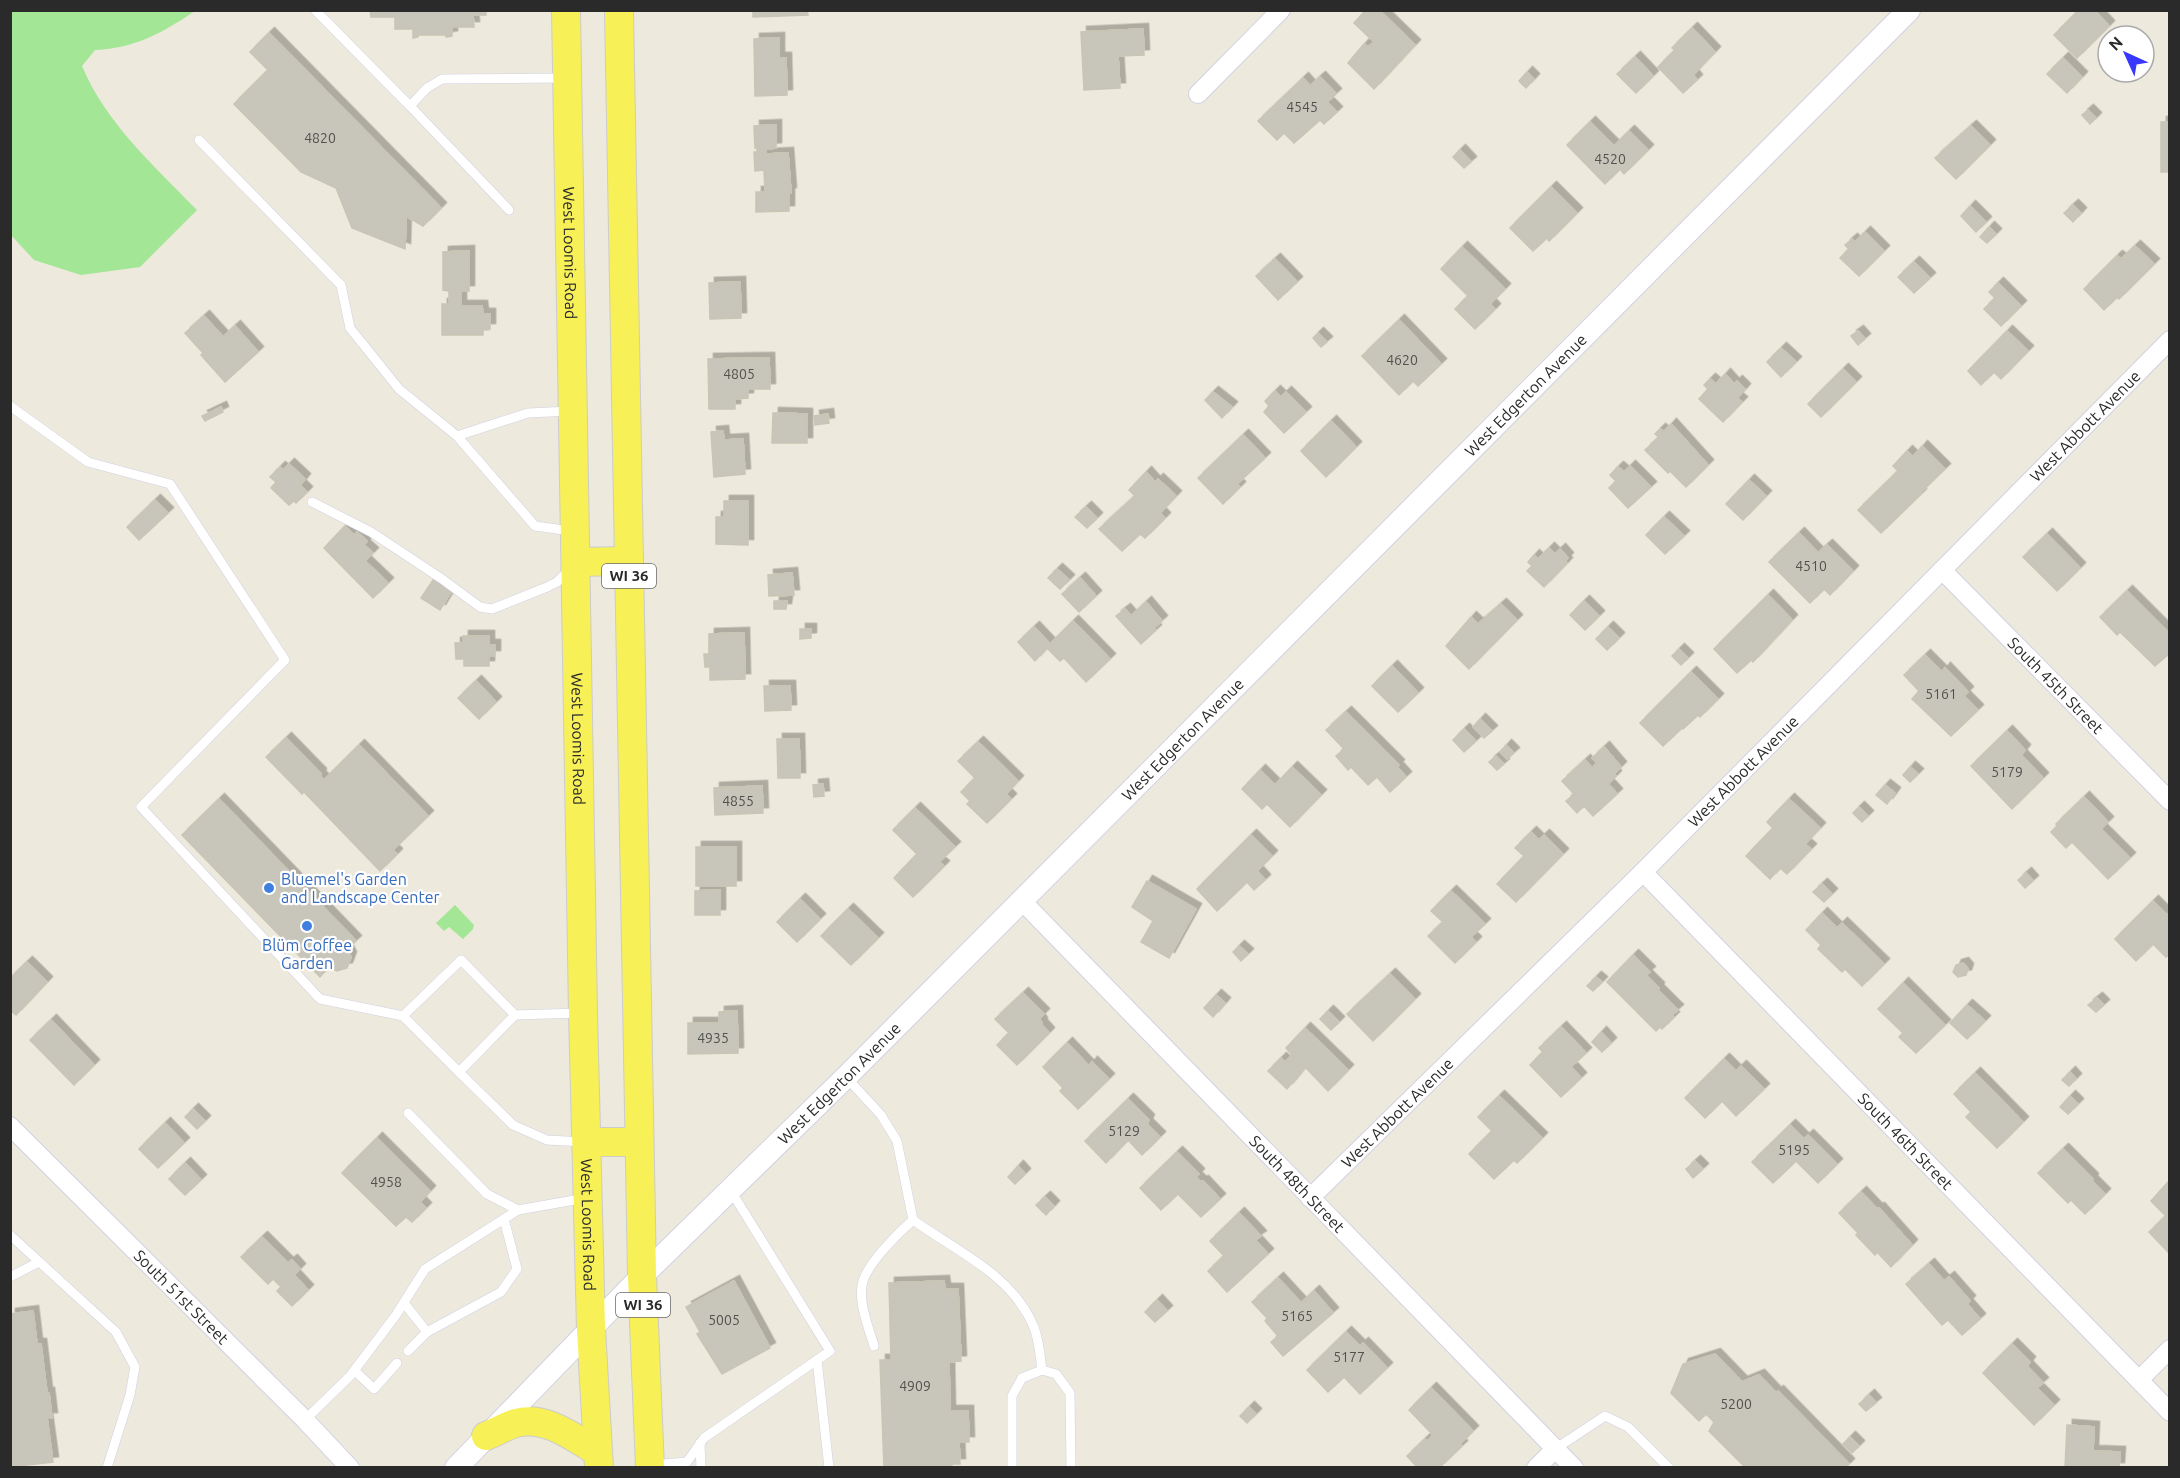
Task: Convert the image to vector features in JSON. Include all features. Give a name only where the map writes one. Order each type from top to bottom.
[{"type":"main road","name":"West Loomis Road","points":[[566,10],[583,1013],[591,1329],[598,1460]]},
{"type":"main road","name":"WI 36","points":[[620,10],[639,1142],[650,1467]]},
{"type":"main road","points":[[576,562],[629,561]]},
{"type":"main road","points":[[587,1142],[639,1142]]},
{"type":"main road","points":[[486,1436],[518,1423],[554,1426],[598,1460]]},
{"type":"street","points":[[1198,94],[1281,10]]},
{"type":"street","name":"West Edgerton Avenue","points":[[456,1467],[642,1276],[846,1077],[1909,10]]},
{"type":"street","name":"West Abbott Avenue","points":[[1310,1198],[1643,872],[2169,340]]},
{"type":"street","name":"South 45th Street","points":[[1942,570],[2169,801]]},
{"type":"street","name":"South 46th Street","points":[[1643,872],[2169,1412]]},
{"type":"street","name":"South 48th Street","points":[[1021,900],[1574,1467]]},
{"type":"street","name":"South 51st Street","points":[[10,1126],[350,1467]]},
{"type":"street","points":[[2139,1380],[2169,1349]]},
{"type":"street","points":[[1536,1467],[1555,1449]]},
{"type":"lane","points":[[316,11],[509,210]]},
{"type":"lane","points":[[410,106],[427,88],[442,79],[567,78]]},
{"type":"lane","points":[[199,140],[341,285],[350,328],[399,389],[457,436],[535,526],[576,532]]},
{"type":"lane","points":[[10,406],[88,462],[170,484],[285,660],[141,807],[320,999],[403,1016],[513,1125],[547,1140],[587,1142]]},
{"type":"lane","points":[[457,436],[528,413],[573,411]]},
{"type":"lane","points":[[312,502],[371,532],[480,607],[492,609],[557,582],[576,562]]},
{"type":"lane","points":[[403,1016],[461,960],[515,1015]]},
{"type":"lane","points":[[459,1072],[515,1015],[583,1013]]},
{"type":"lane","points":[[846,1077],[880,1115],[897,1141],[913,1220],[984,1266],[1017,1296],[1034,1326],[1042,1370]]},
{"type":"lane","points":[[408,1113],[487,1194],[518,1210]]},
{"type":"lane","points":[[650,1467],[687,1462],[704,1438],[830,1351],[731,1191]]},
{"type":"lane","points":[[305,1420],[355,1371],[425,1269],[518,1210],[588,1198]]},
{"type":"lane","points":[[408,1352],[427,1332],[501,1293],[517,1269],[504,1219]]},
{"type":"lane","points":[[874,1346],[862,1301],[862,1282],[880,1253],[913,1220]]},
{"type":"lane","points":[[10,1235],[116,1332],[135,1367],[130,1395],[107,1467]]},
{"type":"lane","points":[[10,1277],[39,1262]]},
{"type":"lane","points":[[404,1302],[427,1332]]},
{"type":"lane","points":[[817,1360],[829,1467]]},
{"type":"lane","points":[[355,1371],[374,1389],[397,1363]]},
{"type":"lane","points":[[1012,1467],[1012,1396],[1022,1378],[1042,1370],[1056,1374],[1070,1393],[1071,1467]]},
{"type":"lane","points":[[1555,1449],[1605,1416],[1628,1427],[1669,1467]]},
{"type":"lane","points":[[700,1443],[701,1467]]},
{"type":"green space","points":[[11,10],[195,11],[136,43],[95,50],[82,66],[92,87],[117,125],[197,210],[140,267],[81,275],[34,260],[11,235]]},
{"type":"green space","points":[[455,905],[474,925],[463,939],[449,927],[444,931],[436,923]]},
{"type":"building","points":[[370,10],[486,10],[486,15],[473,15],[474,27],[452,27],[452,36],[418,35],[413,38],[413,29],[395,29],[395,17],[371,17]]},
{"type":"building","points":[[753,10],[807,10],[808,15],[753,17]]},
{"type":"building","points":[[1366,10],[1379,10],[1415,45],[1374,89],[1348,63],[1364,44],[1368,47],[1374,42],[1354,23]]},
{"type":"building","points":[[2079,10],[2094,10],[2107,24],[2096,24],[2096,39],[2077,58],[2054,35]]},
{"type":"building","points":[[1692,28],[1715,52],[1693,75],[1697,80],[1683,93],[1658,67],[1675,50],[1672,48]]},
{"type":"building","points":[[1143,29],[1144,55],[1118,56],[1120,88],[1084,90],[1081,32]]},
{"type":"building","points":[[269,33],[441,208],[423,226],[406,216],[405,249],[352,228],[336,188],[301,172],[234,104],[268,70],[250,52]]},
{"type":"building","points":[[779,38],[779,58],[786,58],[787,95],[755,96],[754,39]]},
{"type":"building","points":[[1635,57],[1653,76],[1636,93],[1617,74]]},
{"type":"building","points":[[2063,58],[2082,77],[2067,93],[2047,74]]},
{"type":"building","points":[[1527,72],[1534,79],[1526,88],[1519,81]]},
{"type":"building","points":[[1320,77],[1336,94],[1327,102],[1337,112],[1324,124],[1320,120],[1294,143],[1284,133],[1277,140],[1258,121],[1303,78],[1310,86]]},
{"type":"building","points":[[2088,110],[2096,118],[2090,124],[2082,115]]},
{"type":"building","points":[[1590,122],[1614,146],[1629,131],[1648,150],[1624,174],[1620,169],[1605,184],[1567,145]]},
{"type":"building","points":[[2161,122],[2170,122],[2170,172],[2161,172]]},
{"type":"building","points":[[776,125],[776,148],[766,149],[766,154],[788,153],[791,193],[789,193],[789,211],[756,212],[756,192],[765,192],[764,170],[755,171],[754,152],[757,152],[757,148],[755,148],[754,126]]},
{"type":"building","points":[[1971,126],[1990,145],[1956,179],[1935,158]]},
{"type":"building","points":[[1460,150],[1471,162],[1464,168],[1453,157]]},
{"type":"building","points":[[1551,187],[1577,213],[1549,241],[1547,238],[1533,251],[1510,228]]},
{"type":"building","points":[[2073,205],[2081,213],[2073,222],[2064,213]]},
{"type":"building","points":[[1970,206],[1986,222],[1976,232],[1961,216]]},
{"type":"building","points":[[1989,227],[1996,234],[1987,243],[1980,237]]},
{"type":"building","points":[[1865,232],[1884,251],[1859,276],[1840,258],[1849,249],[1845,245],[1852,239],[1855,242]]},
{"type":"building","points":[[2135,246],[2154,264],[2119,299],[2117,297],[2104,310],[2084,289],[2117,256],[2121,259]]},
{"type":"building","points":[[1462,247],[1505,289],[1490,304],[1495,309],[1475,329],[1455,309],[1468,296],[1441,269]]},
{"type":"building","points":[[469,251],[469,291],[461,291],[461,306],[482,306],[483,314],[490,314],[490,329],[483,329],[483,335],[442,335],[442,304],[449,304],[449,291],[443,290],[443,252]]},
{"type":"building","points":[[1275,259],[1297,282],[1278,300],[1256,276]]},
{"type":"building","points":[[1914,262],[1930,278],[1914,293],[1898,277]]},
{"type":"building","points":[[740,282],[741,318],[710,319],[709,283]]},
{"type":"building","points":[[1998,283],[2021,306],[2001,326],[1984,309],[1995,298],[1989,292]]},
{"type":"building","points":[[204,316],[223,337],[235,326],[258,352],[225,382],[185,333]]},
{"type":"building","points":[[1399,320],[1441,364],[1418,386],[1413,381],[1399,395],[1362,356]]},
{"type":"building","points":[[1858,331],[1865,339],[1858,345],[1851,336]]},
{"type":"building","points":[[2007,331],[2028,351],[2001,379],[1994,372],[1981,385],[1968,371]]},
{"type":"building","points":[[1318,333],[1327,342],[1321,347],[1313,338]]},
{"type":"building","points":[[1781,348],[1796,362],[1781,377],[1767,362]]},
{"type":"building","points":[[769,358],[770,389],[748,389],[748,398],[735,399],[735,409],[709,409],[708,359]]},
{"type":"building","points":[[1843,369],[1856,382],[1821,417],[1808,404]]},
{"type":"building","points":[[1725,374],[1734,384],[1737,381],[1745,389],[1737,398],[1742,402],[1723,422],[1699,399],[1708,389],[1704,385],[1710,379],[1716,384]]},
{"type":"building","points":[[1275,391],[1281,397],[1286,392],[1306,412],[1284,433],[1264,412],[1269,406],[1265,401]]},
{"type":"building","points":[[1213,392],[1232,407],[1222,418],[1205,400]]},
{"type":"building","points":[[221,407],[223,412],[205,421],[202,416]]},
{"type":"building","points":[[773,413],[807,414],[807,443],[772,443]]},
{"type":"building","points":[[828,414],[829,423],[815,425],[814,416]]},
{"type":"building","points":[[1331,421],[1356,447],[1326,477],[1301,451]]},
{"type":"building","points":[[1671,424],[1708,465],[1686,487],[1645,450],[1659,437],[1655,434],[1660,429],[1664,432]]},
{"type":"building","points":[[723,431],[724,440],[743,439],[745,474],[714,477],[711,432]]},
{"type":"building","points":[[1243,435],[1265,458],[1237,484],[1240,487],[1223,504],[1198,478]]},
{"type":"building","points":[[1922,446],[1945,469],[1881,533],[1858,510],[1898,471],[1893,466],[1907,451],[1913,457]]},
{"type":"building","points":[[289,464],[305,479],[300,485],[307,492],[296,503],[294,501],[289,505],[271,488],[276,482],[270,477],[280,467],[283,470]]},
{"type":"building","points":[[1630,466],[1651,487],[1628,508],[1609,488],[1616,481],[1610,475],[1618,467],[1624,472]]},
{"type":"building","points":[[1146,472],[1155,482],[1158,479],[1176,496],[1160,513],[1165,518],[1145,538],[1140,534],[1122,551],[1099,529],[1135,496],[1129,490]]},
{"type":"building","points":[[1749,480],[1766,496],[1743,520],[1726,504]]},
{"type":"building","points":[[155,500],[168,513],[139,540],[127,527]]},
{"type":"building","points":[[724,501],[748,501],[748,545],[716,544],[716,517],[724,517]]},
{"type":"building","points":[[1086,507],[1097,518],[1087,528],[1075,517]]},
{"type":"building","points":[[1664,517],[1684,536],[1665,554],[1646,535]]},
{"type":"building","points":[[345,526],[354,535],[357,532],[367,541],[364,545],[373,553],[365,561],[388,583],[373,598],[324,548]]},
{"type":"building","points":[[1799,533],[1818,553],[1827,545],[1853,571],[1830,595],[1824,589],[1810,603],[1769,562]]},
{"type":"building","points":[[2047,534],[2080,568],[2057,591],[2023,557]]},
{"type":"building","points":[[1549,548],[1555,554],[1560,549],[1568,558],[1565,561],[1567,563],[1544,587],[1527,571],[1532,566],[1528,562],[1534,555],[1538,559]]},
{"type":"building","points":[[1057,569],[1069,580],[1060,589],[1048,578]]},
{"type":"building","points":[[792,573],[794,595],[769,596],[768,575]]},
{"type":"building","points":[[1080,578],[1096,596],[1079,612],[1062,594]]},
{"type":"building","points":[[433,580],[451,592],[440,610],[421,598]]},
{"type":"building","points":[[2127,591],[2170,634],[2170,653],[2155,666],[2120,632],[2117,635],[2100,617]]},
{"type":"building","points":[[1768,595],[1792,620],[1753,662],[1751,660],[1737,673],[1714,649]]},
{"type":"building","points":[[774,601],[787,601],[786,609],[774,609]]},
{"type":"building","points":[[1584,601],[1599,616],[1585,630],[1570,615]]},
{"type":"building","points":[[1146,602],[1162,621],[1141,644],[1116,616],[1125,609],[1131,616]]},
{"type":"building","points":[[1501,604],[1517,620],[1469,669],[1446,646],[1471,617],[1478,624]]},
{"type":"building","points":[[1073,621],[1110,659],[1086,682],[1064,658],[1060,661],[1047,648],[1035,661],[1018,642],[1034,627],[1050,644]]},
{"type":"building","points":[[1608,627],[1619,638],[1607,650],[1596,639]]},
{"type":"building","points":[[800,629],[811,629],[811,638],[800,639]]},
{"type":"building","points":[[744,633],[745,679],[710,680],[710,667],[705,667],[704,654],[709,654],[709,634]]},
{"type":"building","points":[[463,636],[489,636],[489,645],[495,645],[495,656],[489,656],[489,666],[464,666],[464,659],[456,659],[455,643],[463,643]]},
{"type":"building","points":[[1679,649],[1688,658],[1681,665],[1672,656]]},
{"type":"building","points":[[1925,655],[1942,672],[1945,668],[1968,692],[1964,696],[1978,710],[1951,736],[1912,699],[1919,691],[1904,675]]},
{"type":"building","points":[[1392,666],[1418,693],[1398,712],[1372,686]]},
{"type":"building","points":[[1691,672],[1718,699],[1700,717],[1698,715],[1663,746],[1640,723]]},
{"type":"building","points":[[476,681],[496,702],[479,719],[458,698]]},
{"type":"building","points":[[764,686],[790,686],[791,710],[765,711]]},
{"type":"building","points":[[1346,712],[1399,765],[1397,767],[1406,777],[1390,792],[1377,777],[1368,785],[1351,767],[1348,770],[1336,756],[1344,749],[1326,730]]},
{"type":"building","points":[[1480,719],[1492,731],[1484,738],[1473,727]]},
{"type":"building","points":[[1464,729],[1476,741],[1464,752],[1453,740]]},
{"type":"building","points":[[2007,731],[2025,750],[2021,755],[2043,778],[2012,809],[1971,766]]},
{"type":"building","points":[[286,738],[321,774],[324,780],[359,745],[428,816],[393,850],[397,854],[380,871],[304,792],[302,794],[266,757]]},
{"type":"building","points":[[777,739],[799,739],[800,778],[778,778]]},
{"type":"building","points":[[978,742],[1018,781],[1006,794],[1011,799],[987,823],[967,804],[970,801],[961,792],[975,778],[958,761]]},
{"type":"building","points":[[1506,745],[1514,753],[1507,759],[1500,752]]},
{"type":"building","points":[[1604,747],[1621,767],[1608,784],[1617,794],[1593,816],[1584,806],[1577,813],[1566,801],[1574,794],[1562,781],[1585,760],[1592,768],[1597,763],[1592,758]]},
{"type":"building","points":[[1496,756],[1504,764],[1497,770],[1489,762]]},
{"type":"building","points":[[1292,767],[1321,795],[1290,827],[1267,804],[1262,809],[1242,789],[1260,770],[1275,785]]},
{"type":"building","points":[[1910,767],[1918,774],[1910,782],[1903,775]]},
{"type":"building","points":[[823,784],[824,796],[814,797],[813,785]]},
{"type":"building","points":[[1885,785],[1895,793],[1887,804],[1876,795]]},
{"type":"building","points":[[762,786],[763,813],[715,815],[714,788]]},
{"type":"building","points":[[2084,797],[2108,822],[2101,829],[2130,858],[2108,879],[2072,842],[2066,848],[2051,832],[2057,826],[2056,824]]},
{"type":"building","name":"Bluemel's Garden and Landscape Center","points":[[219,799],[356,941],[347,949],[351,957],[347,968],[337,971],[329,967],[320,977],[182,835]]},
{"type":"building","points":[[1789,799],[1820,828],[1805,844],[1811,849],[1787,874],[1780,868],[1770,879],[1746,856],[1773,828],[1767,822]]},
{"type":"building","points":[[1859,807],[1868,816],[1862,822],[1853,813]]},
{"type":"building","points":[[915,808],[955,847],[939,862],[944,866],[913,897],[894,878],[917,854],[893,830]]},
{"type":"building","points":[[1531,832],[1539,840],[1544,835],[1563,854],[1516,902],[1497,884],[1524,856],[1515,848]]},
{"type":"building","points":[[1251,835],[1272,856],[1257,871],[1265,880],[1254,890],[1247,882],[1217,911],[1197,889]]},
{"type":"building","points":[[696,847],[736,847],[736,886],[696,886]]},
{"type":"building","points":[[2026,873],[2033,881],[2025,888],[2018,880]]},
{"type":"building","points":[[1147,881],[1196,909],[1169,958],[1141,942],[1153,921],[1132,907]]},
{"type":"building","points":[[1822,884],[1832,894],[1824,902],[1813,892]]},
{"type":"building","points":[[720,890],[720,915],[695,915],[695,891]]},
{"type":"building","points":[[1451,891],[1485,924],[1471,937],[1476,942],[1455,963],[1428,936],[1443,922],[1431,911]]},
{"type":"building","points":[[800,899],[820,919],[797,942],[777,922]]},
{"type":"building","points":[[2153,901],[2167,915],[2170,913],[2170,954],[2166,957],[2153,944],[2136,961],[2115,939]]},
{"type":"building","points":[[848,909],[878,938],[851,965],[821,936]]},
{"type":"building","points":[[1822,913],[1837,928],[1842,923],[1884,964],[1862,986],[1845,969],[1842,972],[1818,949],[1821,945],[1806,930]]},
{"type":"building","points":[[1239,946],[1248,954],[1241,961],[1233,952]]},
{"type":"building","points":[[1633,955],[1650,972],[1646,975],[1659,988],[1658,990],[1678,1010],[1662,1029],[1660,1027],[1656,1031],[1607,982]]},
{"type":"building","points":[[27,962],[47,982],[16,1015],[10,1010],[10,978]]},
{"type":"building","points":[[1963,963],[1968,969],[1966,975],[1958,977],[1953,972],[1956,965]]},
{"type":"building","points":[[1390,974],[1415,999],[1373,1041],[1347,1014]]},
{"type":"building","points":[[1596,977],[1602,982],[1593,991],[1587,986]]},
{"type":"building","points":[[1903,983],[1945,1025],[1916,1053],[1899,1037],[1903,1033],[1878,1009]]},
{"type":"building","points":[[1023,993],[1044,1014],[1039,1019],[1049,1033],[1017,1065],[997,1045],[1009,1033],[995,1019]]},
{"type":"building","points":[[1216,995],[1225,1003],[1213,1017],[1204,1008]]},
{"type":"building","points":[[2097,998],[2104,1005],[2096,1012],[2088,1005]]},
{"type":"building","points":[[1967,1005],[1985,1021],[1967,1039],[1950,1023]]},
{"type":"building","points":[[737,1011],[738,1053],[688,1054],[688,1023],[719,1023],[719,1012]]},
{"type":"building","points":[[1328,1011],[1339,1022],[1331,1030],[1320,1019]]},
{"type":"building","points":[[51,1020],[94,1065],[74,1085],[30,1040]]},
{"type":"building","points":[[1561,1027],[1586,1053],[1571,1067],[1581,1078],[1561,1097],[1530,1065],[1543,1052],[1539,1048]]},
{"type":"building","points":[[1305,1028],[1348,1070],[1328,1091],[1305,1067],[1287,1089],[1268,1071],[1281,1058],[1285,1062],[1292,1055],[1286,1048]]},
{"type":"building","points":[[1601,1032],[1611,1043],[1602,1052],[1592,1042]]},
{"type":"building","points":[[1067,1043],[1089,1066],[1092,1062],[1109,1079],[1078,1109],[1060,1091],[1063,1088],[1043,1067]]},
{"type":"building","points":[[1724,1059],[1736,1071],[1741,1066],[1764,1089],[1736,1116],[1722,1101],[1705,1118],[1685,1098]]},
{"type":"building","points":[[2070,1072],[2076,1079],[2069,1086],[2062,1080]]},
{"type":"building","points":[[1975,1073],[2023,1122],[1997,1148],[1966,1117],[1971,1112],[1954,1094]]},
{"type":"building","points":[[1499,1096],[1542,1138],[1517,1163],[1514,1160],[1494,1179],[1469,1154],[1492,1131],[1478,1117]]},
{"type":"building","points":[[2070,1096],[2078,1104],[2068,1114],[2060,1107]]},
{"type":"building","points":[[1128,1099],[1149,1120],[1147,1124],[1160,1137],[1142,1155],[1128,1140],[1106,1163],[1085,1141]]},
{"type":"building","points":[[193,1109],[205,1121],[197,1129],[185,1117]]},
{"type":"building","points":[[165,1123],[184,1143],[158,1168],[139,1149]]},
{"type":"building","points":[[1790,1125],[1804,1139],[1808,1135],[1837,1164],[1818,1183],[1796,1161],[1773,1183],[1752,1162]]},
{"type":"building","points":[[377,1138],[430,1191],[420,1202],[426,1208],[412,1222],[406,1217],[396,1226],[342,1173]]},
{"type":"building","points":[[2063,1149],[2105,1194],[2085,1214],[2071,1200],[2068,1203],[2038,1173]]},
{"type":"building","points":[[1177,1152],[1199,1174],[1196,1177],[1220,1199],[1201,1217],[1178,1194],[1161,1210],[1140,1188]]},
{"type":"building","points":[[1695,1161],[1703,1169],[1693,1178],[1686,1169]]},
{"type":"building","points":[[185,1163],[201,1180],[185,1195],[169,1179]]},
{"type":"building","points":[[1018,1166],[1025,1174],[1015,1184],[1008,1177]]},
{"type":"building","points":[[2170,1180],[2170,1251],[2168,1252],[2149,1232],[2166,1216],[2151,1201]]},
{"type":"building","points":[[1861,1192],[1877,1209],[1879,1208],[1912,1245],[1891,1267],[1877,1252],[1875,1255],[1839,1213]]},
{"type":"building","points":[[1045,1197],[1054,1206],[1046,1215],[1036,1205]]},
{"type":"building","points":[[1239,1213],[1261,1236],[1255,1240],[1268,1254],[1227,1292],[1208,1271],[1224,1256],[1210,1241]]},
{"type":"building","points":[[262,1237],[288,1263],[292,1260],[300,1269],[294,1275],[308,1290],[292,1306],[277,1291],[281,1287],[273,1279],[268,1284],[241,1257]]},
{"type":"building","points":[[1929,1264],[1944,1281],[1949,1277],[1970,1301],[1967,1304],[1980,1319],[1962,1335],[1948,1320],[1942,1325],[1906,1284]]},
{"type":"building","points":[[1278,1278],[1301,1303],[1314,1291],[1333,1313],[1283,1356],[1271,1342],[1278,1336],[1265,1321],[1267,1318],[1252,1302]]},
{"type":"building","points":[[734,1281],[770,1348],[722,1374],[697,1334],[700,1332],[686,1307]]},
{"type":"building","points":[[944,1281],[945,1289],[958,1289],[961,1361],[949,1362],[950,1411],[968,1411],[969,1442],[959,1442],[960,1464],[952,1464],[952,1468],[884,1468],[880,1360],[891,1360],[889,1283]]},
{"type":"building","points":[[1157,1300],[1167,1311],[1155,1322],[1145,1312]]},
{"type":"building","points":[[33,1311],[37,1344],[41,1344],[47,1393],[49,1393],[52,1418],[47,1418],[53,1462],[10,1467],[10,1314]]},
{"type":"building","points":[[1346,1332],[1360,1346],[1363,1343],[1387,1368],[1360,1394],[1344,1377],[1328,1392],[1307,1370]]},
{"type":"building","points":[[2012,1344],[2030,1362],[2027,1366],[2043,1383],[2037,1388],[2054,1405],[2034,1425],[1983,1373]]},
{"type":"building","points":[[1715,1354],[1742,1382],[1759,1375],[1776,1393],[1778,1391],[1849,1464],[1845,1468],[1746,1468],[1709,1431],[1714,1422],[1706,1414],[1699,1421],[1671,1393],[1683,1364]]},
{"type":"building","points":[[1431,1388],[1473,1431],[1460,1444],[1462,1446],[1439,1468],[1418,1468],[1407,1456],[1425,1439],[1427,1441],[1433,1435],[1409,1410]]},
{"type":"building","points":[[1869,1395],[1876,1403],[1866,1411],[1859,1404]]},
{"type":"building","points":[[1249,1407],[1256,1414],[1247,1423],[1240,1416]]},
{"type":"building","points":[[2067,1425],[2094,1427],[2093,1451],[2120,1452],[2119,1468],[2065,1468]]},
{"type":"building","points":[[1850,1437],[1859,1446],[1852,1453],[1843,1444]]},
{"type":"place","name":"Bluemel's Garden and Landscape Center","points":[[269,888]]},
{"type":"place","name":"Blüm Coffee Garden","points":[[307,926]]}]
